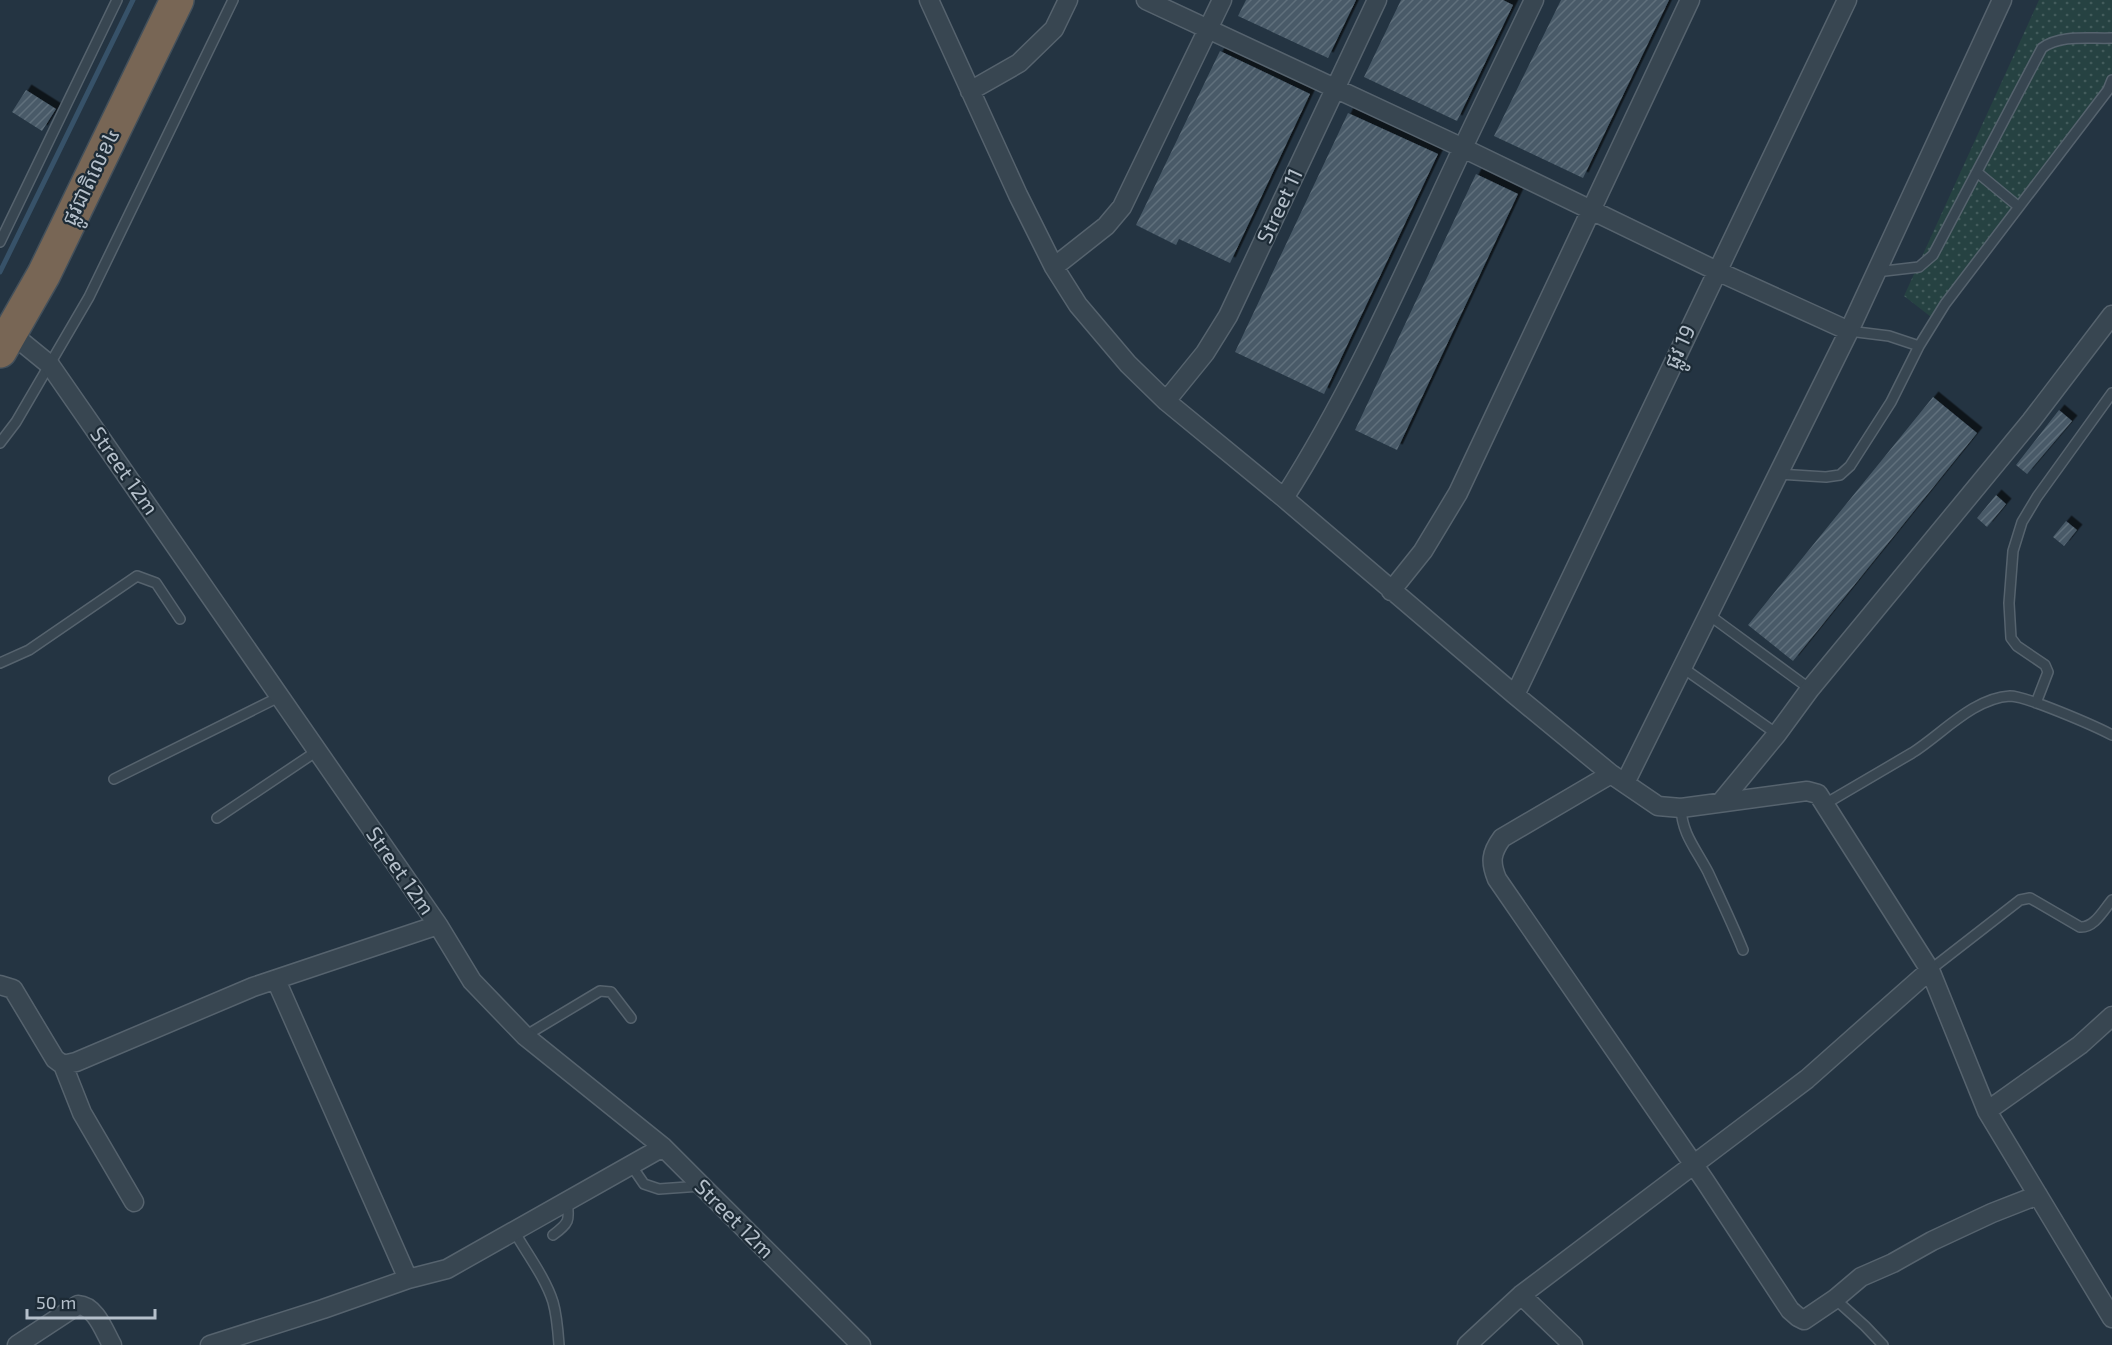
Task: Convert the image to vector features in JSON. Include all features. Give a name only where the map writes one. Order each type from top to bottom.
[{"type":"highway","name":"ផ្លូវជាតិលេខ៤","points":[[6,343],[44,274],[177,0]]},
{"type":"street","points":[[929,0],[1018,195],[1054,267],[1078,305],[1128,364],[1166,401],[1284,498],[1390,591],[1515,695],[1618,779],[1658,806],[1681,807],[1807,791],[1818,794],[1930,970],[1987,1111],[2112,1318]]},
{"type":"street","points":[[970,91],[1018,63],[1054,29],[1068,0]]},
{"type":"street","points":[[1146,0],[1463,148],[1717,271],[1849,331]]},
{"type":"street","points":[[1054,267],[1106,226],[1122,207],[1222,0]]},
{"type":"street","name":"Street 11","points":[[1166,401],[1205,353],[1228,316],[1377,0]]},
{"type":"street","points":[[1284,498],[1317,447],[1370,348],[1534,0]]},
{"type":"street","points":[[1390,591],[1423,551],[1458,493],[1690,0]]},
{"type":"street","name":"ផ្លូវ 19","points":[[1515,695],[1848,0]]},
{"type":"street","points":[[2002,0],[1849,331],[1683,668],[1618,779],[1502,838],[1491,857],[1497,879],[1790,1310],[1798,1317],[1804,1320],[1835,1299],[1861,1277],[1992,1213],[2038,1195]]},
{"type":"street","points":[[1721,802],[1777,734],[1810,689],[2031,421],[2112,315]]},
{"type":"street","name":"Street 12m","points":[[6,343],[50,365],[438,925],[472,981],[525,1036],[663,1147],[861,1345]]},
{"type":"street","points":[[63,1065],[76,1062],[253,987],[438,925]]},
{"type":"street","points":[[1467,1345],[1521,1295],[1807,1079],[1930,970]]},
{"type":"street","points":[[276,980],[408,1279]]},
{"type":"street","points":[[0,985],[13,989],[55,1059],[63,1065],[82,1113],[134,1202]]},
{"type":"street","points":[[1987,1111],[2080,1046],[2112,1016]]},
{"type":"street","points":[[210,1345],[408,1279],[447,1269],[663,1147]]},
{"type":"street","points":[[1521,1295],[1573,1345]]},
{"type":"street","points":[[17,1345],[78,1305],[92,1310],[112,1345]]},
{"type":"lane","points":[[0,242],[117,0]]},
{"type":"lane","points":[[0,443],[16,422],[89,297],[233,0]]},
{"type":"lane","points":[[1876,272],[1919,267],[1933,255],[2042,48],[2060,39],[2112,38]]},
{"type":"lane","points":[[1778,474],[1826,477],[1840,475],[1851,466],[1891,402],[1919,346],[1946,304],[2108,90],[2112,80]]},
{"type":"lane","points":[[1978,173],[2019,207]]},
{"type":"lane","points":[[1849,331],[1889,336],[1919,346]]},
{"type":"lane","points":[[2036,703],[2048,672],[2045,665],[2017,646],[2011,638],[2009,603],[2013,551],[2022,522],[2037,497],[2112,393]]},
{"type":"lane","points":[[0,663],[29,650],[137,576],[156,583],[180,618]]},
{"type":"lane","points":[[1709,615],[1810,689]]},
{"type":"lane","points":[[1683,668],[1777,734]]},
{"type":"lane","points":[[114,780],[279,696]]},
{"type":"lane","points":[[1825,804],[1913,752],[1957,719],[1987,701],[2011,696],[2036,703],[2112,735]]},
{"type":"lane","points":[[217,818],[317,751]]},
{"type":"lane","points":[[1681,807],[1682,824],[1686,836],[1701,859],[1728,912],[1743,950]]},
{"type":"lane","points":[[1930,970],[2020,900],[2030,898],[2080,927],[2087,928],[2093,924],[2112,900]]},
{"type":"lane","points":[[525,1036],[600,991],[611,992],[631,1018]]},
{"type":"lane","points":[[630,1165],[645,1184],[659,1189],[701,1186]]},
{"type":"lane","points":[[553,1235],[569,1220],[567,1201]]},
{"type":"lane","points":[[514,1231],[547,1288],[556,1315],[559,1345]]},
{"type":"lane","points":[[1835,1299],[1883,1345]]},
{"type":"green space","points":[[2039,0],[2112,0],[2112,82],[1935,320],[1904,296]]},
{"type":"building","points":[[1246,0],[1356,0],[1328,58],[1238,16]]},
{"type":"building","points":[[1401,0],[1503,0],[1513,5],[1457,121],[1364,77]]},
{"type":"building","points":[[1561,0],[1669,0],[1583,178],[1494,136]]},
{"type":"building","points":[[1220,51],[1310,94],[1230,263],[1179,239],[1176,245],[1136,225]]},
{"type":"building","points":[[26,90],[56,109],[42,131],[12,112]]},
{"type":"building","points":[[1348,113],[1438,154],[1324,394],[1235,352]]},
{"type":"building","points":[[1476,174],[1518,194],[1397,450],[1355,430]]},
{"type":"building","points":[[1933,397],[1977,433],[1793,661],[1748,625]]},
{"type":"building","points":[[2059,410],[2072,421],[2027,474],[2016,465]]},
{"type":"building","points":[[1996,495],[2006,504],[1987,527],[1977,518]]},
{"type":"building","points":[[2066,521],[2077,530],[2064,546],[2053,537]]},
{"type":"waterway","points":[[0,272],[133,0]]}]
